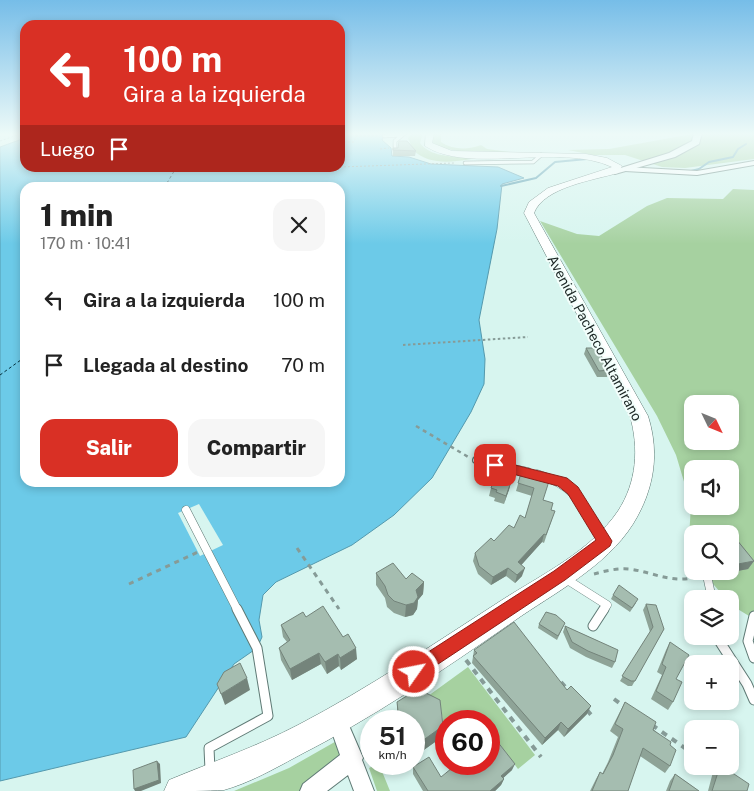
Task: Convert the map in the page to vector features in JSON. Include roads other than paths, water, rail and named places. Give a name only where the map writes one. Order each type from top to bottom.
[{"type":"main road","name":"Avenida Pacheco Altamirano","points":[[180,791],[211,781],[280,752],[337,720],[563,578],[605,541],[624,519],[642,482],[646,457],[642,424],[633,402],[542,240],[529,213],[532,202],[542,194],[620,170]]},
{"type":"street","points":[[620,170],[697,173],[715,170]]},
{"type":"street","points":[[337,720],[364,791]]},
{"type":"street","points":[[310,791],[353,758]]},
{"type":"lane","points":[[476,460],[562,482],[573,490],[605,541]]},
{"type":"lane","points":[[186,510],[257,648],[268,716],[209,748],[211,781]]},
{"type":"lane","points":[[563,578],[607,605],[592,626]]},
{"type":"lane","points":[[754,616],[748,641],[754,658]]},
{"type":"lane","points":[[724,645],[754,700]]},
{"type":"water","points":[[0,170],[20,170],[20,172],[345,172],[345,170],[505,170],[524,178],[502,184],[497,229],[479,320],[485,359],[484,384],[471,412],[432,478],[394,515],[352,545],[276,582],[263,595],[259,620],[262,637],[257,648],[234,664],[186,737],[0,781]]},
{"type":"waterway","points":[[501,186],[536,178],[546,170]]},
{"type":"waterway","points":[[691,171],[695,170]]}]
